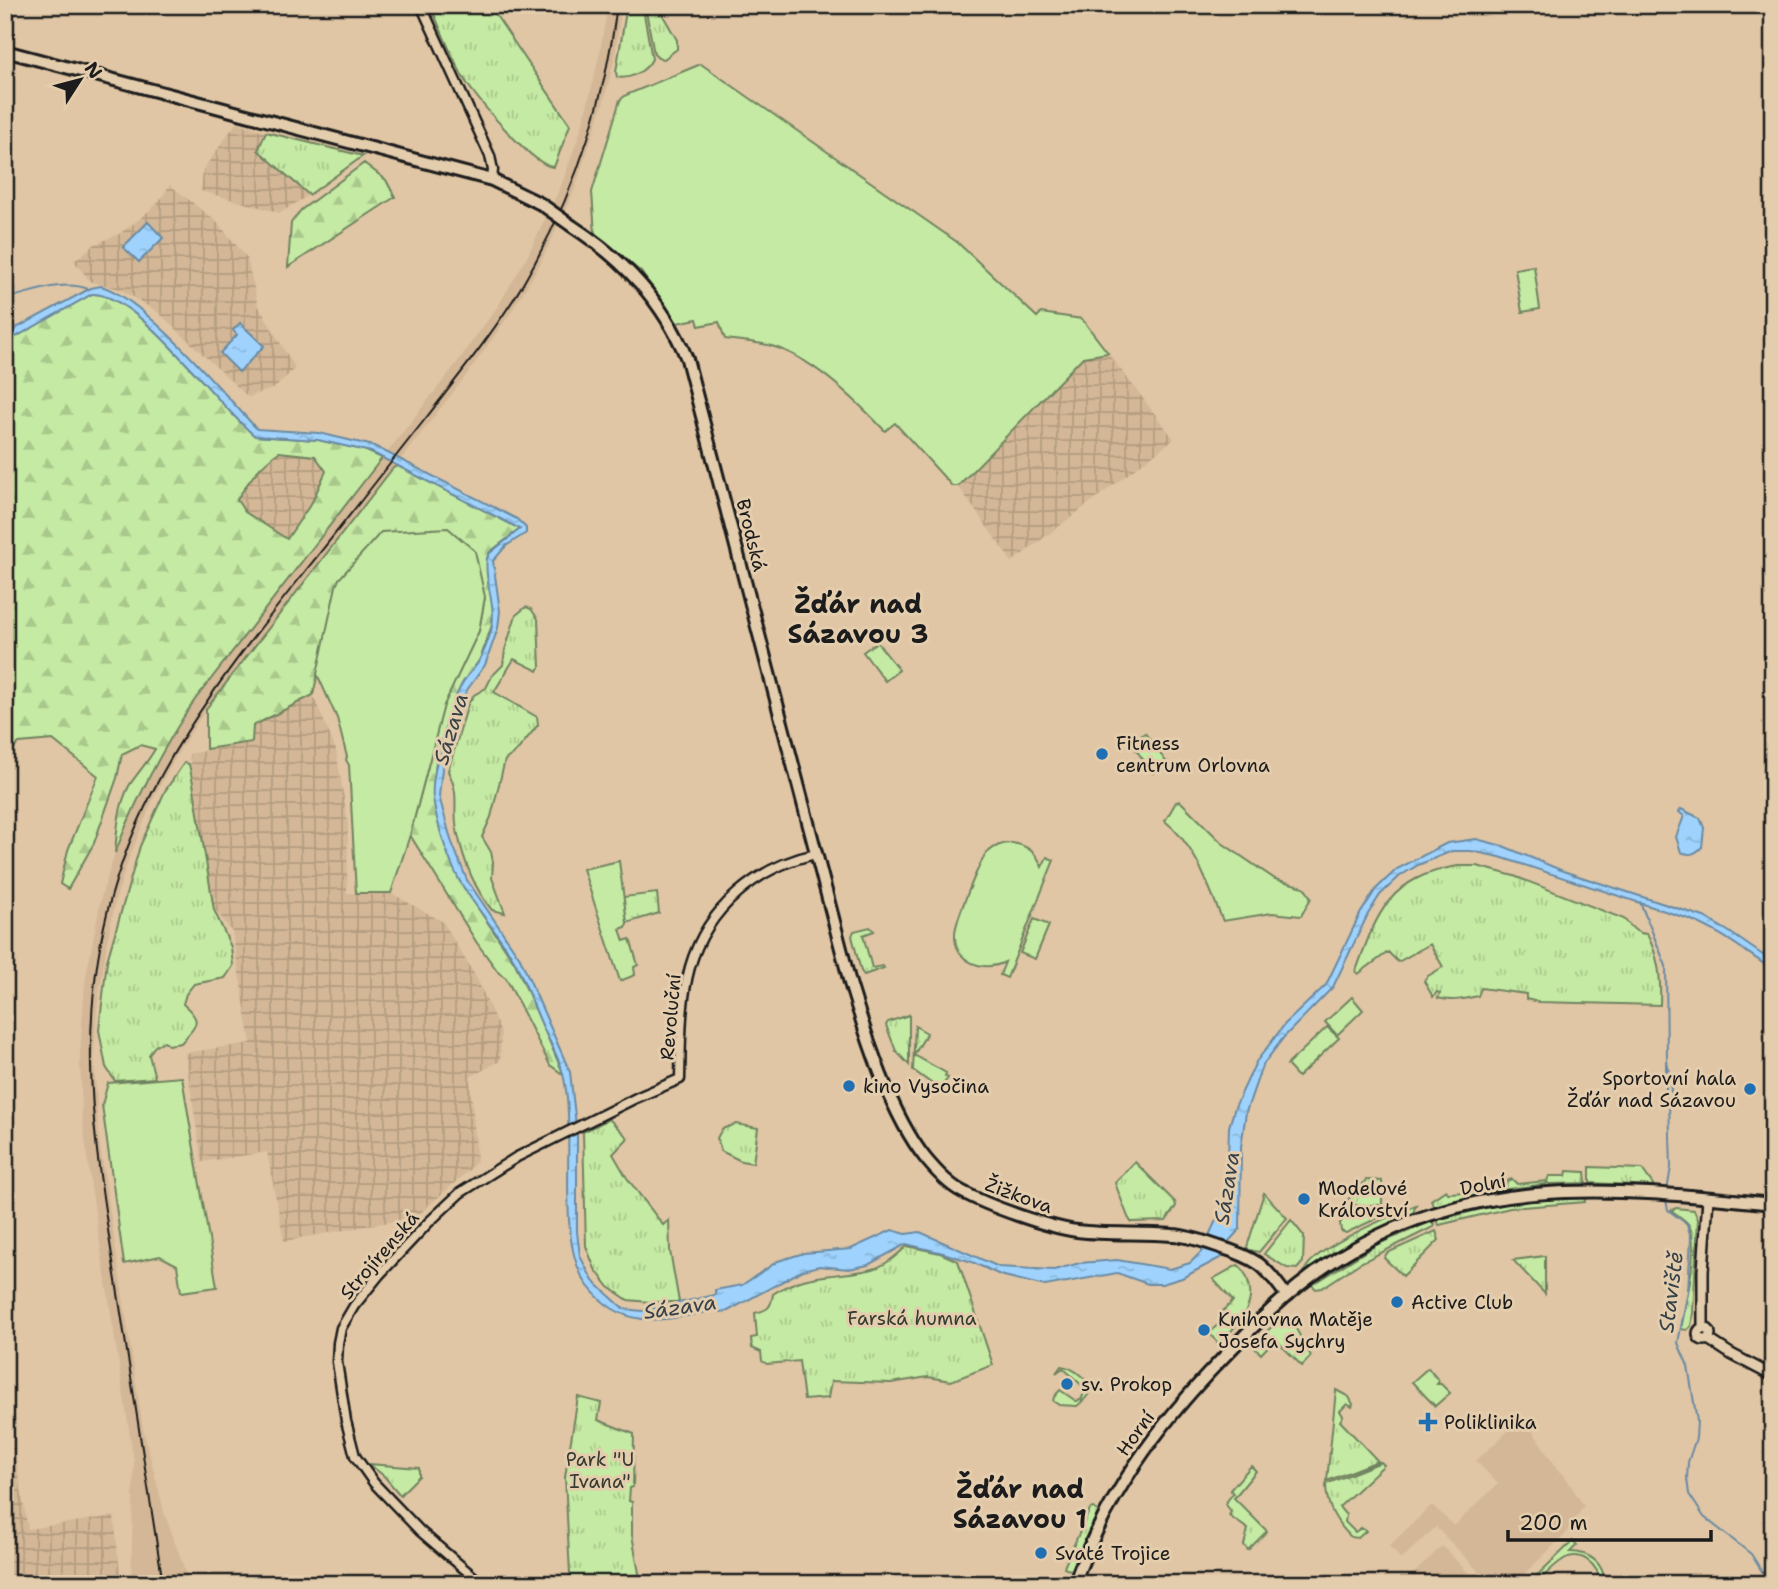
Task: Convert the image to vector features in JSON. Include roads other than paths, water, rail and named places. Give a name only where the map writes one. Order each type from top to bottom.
[{"type":"main road","name":"Brodská","points":[[5,51],[492,180],[541,204],[618,259],[644,286],[673,328],[698,391],[850,983]]},
{"type":"main road","name":"Žižkova","points":[[850,983],[869,1041],[906,1128],[925,1158],[953,1186],[986,1202],[1059,1228],[1111,1234],[1174,1235],[1197,1239],[1227,1249],[1260,1265],[1287,1296]]},
{"type":"main road","name":"Dolní","points":[[1287,1296],[1325,1266],[1392,1229],[1452,1208],[1529,1193],[1588,1190],[1665,1193],[1773,1204]]},
{"type":"main road","points":[[1708,1198],[1703,1271],[1703,1329],[1710,1332],[1708,1339],[1773,1376]]},
{"type":"main road","name":"Horní","points":[[1074,1584],[1106,1510],[1156,1432],[1228,1353],[1287,1296]]},
{"type":"street","points":[[421,5],[490,156],[492,180]]},
{"type":"street","name":"Revoluční","points":[[680,1079],[682,1009],[690,967],[701,939],[715,916],[739,891],[774,868],[816,854]]},
{"type":"street","name":"Strojírenská","points":[[482,1584],[420,1531],[361,1466],[351,1445],[337,1363],[341,1328],[354,1306],[428,1223],[460,1193],[481,1178],[585,1122],[680,1079]]},
{"type":"water","points":[[148,222],[163,238],[139,262],[123,247]]},
{"type":"water","name":"Sázava","points":[[101,286],[119,294],[161,327],[257,429],[319,433],[374,446],[517,519],[526,528],[526,533],[506,546],[493,561],[500,611],[498,628],[485,665],[467,690],[443,760],[439,796],[451,840],[467,880],[520,958],[570,1072],[577,1134],[577,1232],[580,1256],[593,1281],[624,1309],[642,1311],[715,1295],[715,1290],[742,1285],[778,1261],[804,1253],[851,1249],[892,1230],[906,1234],[920,1232],[999,1267],[1054,1270],[1080,1263],[1117,1260],[1170,1269],[1190,1263],[1202,1251],[1227,1196],[1229,1127],[1235,1107],[1256,1062],[1285,1024],[1326,985],[1360,914],[1376,889],[1397,869],[1447,843],[1476,839],[1503,846],[1563,871],[1704,917],[1773,962],[1773,970],[1722,936],[1689,919],[1500,857],[1471,851],[1452,851],[1418,865],[1400,876],[1380,895],[1333,987],[1284,1037],[1262,1066],[1246,1112],[1241,1147],[1240,1229],[1229,1241],[1222,1257],[1182,1278],[1162,1284],[1148,1284],[1117,1273],[1045,1286],[1000,1275],[972,1262],[906,1244],[868,1265],[849,1269],[819,1266],[803,1270],[728,1311],[648,1319],[617,1311],[602,1301],[588,1286],[577,1266],[571,1242],[567,1098],[559,1061],[515,962],[453,868],[433,798],[438,756],[453,705],[463,682],[481,658],[491,631],[493,612],[487,558],[520,529],[371,452],[318,440],[255,436],[154,330],[110,298],[92,294],[5,343],[5,334],[91,288]]},
{"type":"water","points":[[240,323],[264,346],[239,372],[220,353],[237,335],[233,330]]},
{"type":"water","points":[[1681,809],[1700,818],[1704,828],[1702,847],[1693,854],[1681,852],[1676,837],[1684,816],[1679,812]]},
{"type":"waterway","points":[[5,299],[58,286],[88,289]]},
{"type":"waterway","name":"Staviště","points":[[1640,902],[1666,966],[1667,1060],[1671,1090],[1671,1167],[1667,1191]]},
{"type":"waterway","name":"Staviště","points":[[1666,1061],[1669,1101]]},
{"type":"waterway","name":"Staviště","points":[[1666,1200],[1668,1210],[1687,1224],[1691,1238],[1688,1291],[1678,1343],[1688,1366],[1697,1421],[1696,1438],[1688,1462],[1689,1494],[1704,1517],[1751,1554],[1770,1584]]},
{"type":"railway","points":[[163,1584],[103,1197],[92,1097],[93,998],[100,946],[112,894],[143,810],[186,733],[263,624],[464,369],[523,284],[557,218],[584,149],[604,78],[617,5]]},
{"type":"place","name":"Fitness centrum Orlovna","points":[[1102,754]]},
{"type":"place","name":"kino Vysočina","points":[[849,1086]]},
{"type":"place","name":"Sportovní hala Žďár nad Sázavou","points":[[1750,1089]]},
{"type":"place","name":"Modelové Království","points":[[1304,1199]]},
{"type":"place","name":"Active Club","points":[[1397,1302]]},
{"type":"place","name":"Knihovna Matěje Josefa Sychry","points":[[1204,1330]]},
{"type":"place","name":"sv. Prokop","points":[[1067,1384]]},
{"type":"place","name":"Poliklinika","points":[[1428,1422]]},
{"type":"place","name":"Svaté Trojice","points":[[1041,1553]]},
{"type":"district","name":"Žďár nad Sázavou 3","points":[[858,619]]},
{"type":"district","name":"Žďár nad Sázavou 1","points":[[1020,1504]]},
{"type":"park label","name":"Farská humna","points":[[912,1318]]},
{"type":"park label","name":"Park \"U Ivana\"","points":[[600,1470]]}]
